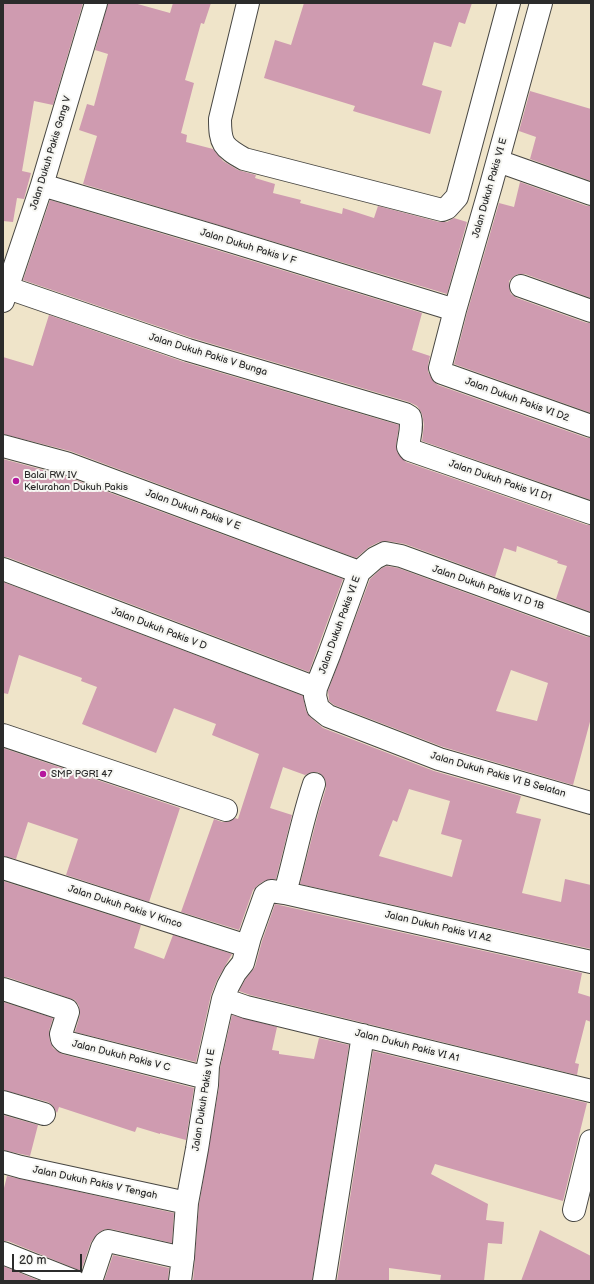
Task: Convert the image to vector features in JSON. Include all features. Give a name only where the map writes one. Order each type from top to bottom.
[{"type":"street","name":"Jalan Dukuh Pakis Gang V","points":[[5,295],[42,185],[96,3]]},
{"type":"street","points":[[248,3],[220,119],[220,136],[231,152],[244,159],[442,210],[448,208],[457,197],[509,3]]},
{"type":"street","name":"Jalan Dukuh Pakis VI E","points":[[442,373],[440,363],[454,310],[498,161],[541,3]]},
{"type":"street","points":[[498,161],[591,194]]},
{"type":"street","name":"Jalan Dukuh Pakis V F","points":[[42,185],[454,310]]},
{"type":"street","points":[[522,286],[591,311]]},
{"type":"street","name":"Jalan Dukuh Pakis V Bunga","points":[[5,295],[405,414],[410,417],[412,424],[408,445],[409,449]]},
{"type":"street","name":"Jalan Dukuh Pakis VI D2","points":[[442,373],[591,426]]},
{"type":"street","name":"Jalan Dukuh Pakis V E","points":[[3,446],[66,463],[359,572]]},
{"type":"street","name":"Jalan Dukuh Pakis VI D1","points":[[409,449],[591,513]]},
{"type":"street","name":"Jalan Dukuh Pakis VI E","points":[[317,698],[329,655],[359,572],[375,558],[385,553]]},
{"type":"street","name":"Jalan Dukuh Pakis VI D 1B","points":[[385,553],[401,556],[591,625]]},
{"type":"street","name":"Jalan Dukuh Pakis V D","points":[[3,570],[317,698]]},
{"type":"street","name":"Jalan Dukuh Pakis VI B Selatan","points":[[317,698],[328,716],[439,759],[591,803]]},
{"type":"street","points":[[3,735],[226,810]]},
{"type":"street","points":[[285,893],[306,809],[314,784]]},
{"type":"street","name":"Jalan Dukuh Pakis V Kinco","points":[[3,868],[247,946]]},
{"type":"street","name":"Jalan Dukuh Pakis VI E","points":[[180,1281],[187,1203],[207,1085],[208,1066],[223,999],[235,972],[243,963],[264,895],[271,891],[285,893]]},
{"type":"street","name":"Jalan Dukuh Pakis VI A2","points":[[285,893],[591,962]]},
{"type":"street","name":"Jalan Dukuh Pakis V C","points":[[3,989],[67,1010],[68,1012],[61,1034],[62,1039],[65,1042],[207,1078]]},
{"type":"street","name":"Jalan Dukuh Pakis VI A1","points":[[223,999],[246,1007],[363,1036],[591,1090]]},
{"type":"street","points":[[324,1281],[363,1036]]},
{"type":"street","points":[[3,1102],[44,1114]]},
{"type":"street","points":[[574,1210],[591,1141]]},
{"type":"street","name":"Jalan Dukuh Pakis V Tengah","points":[[3,1162],[187,1203]]},
{"type":"street","points":[[92,1281],[102,1248],[108,1241],[183,1258]]},
{"type":"street","points":[[3,1252],[74,1281]]},
{"type":"building","points":[[3,3],[83,3],[53,105],[34,101],[22,171],[31,173],[24,199],[17,198],[13,222],[3,221]]},
{"type":"building","points":[[108,3],[134,3],[170,13],[173,3],[211,3],[204,24],[201,23],[185,80],[194,83],[181,133],[187,135],[186,142],[213,149],[223,161],[238,170],[256,175],[255,178],[275,184],[273,193],[301,200],[300,203],[342,214],[343,208],[374,218],[378,206],[439,222],[447,222],[454,218],[467,222],[447,294],[83,184],[97,136],[79,130],[87,104],[94,106],[108,54],[95,50]]},
{"type":"building","points":[[304,3],[472,3],[465,24],[459,22],[451,47],[434,42],[422,85],[442,91],[430,134],[353,111],[355,106],[264,78],[275,40],[291,45]]},
{"type":"building","points":[[530,91],[591,109],[591,181],[530,159],[536,137],[519,131]]},
{"type":"building","points":[[520,182],[587,206],[591,206],[591,298],[525,274],[518,274],[513,277],[509,281],[509,288],[511,294],[517,298],[587,323],[591,323],[591,413],[454,364],[467,313],[499,203],[514,207]]},
{"type":"building","points":[[50,200],[422,313],[412,350],[430,356],[428,372],[434,382],[438,385],[587,438],[591,438],[591,500],[422,441],[424,425],[422,414],[417,406],[409,402],[192,338],[23,280]]},
{"type":"building","points":[[49,315],[184,362],[399,425],[396,446],[398,454],[406,462],[587,525],[591,525],[591,612],[556,599],[567,566],[557,563],[558,561],[517,546],[516,552],[504,548],[495,577],[405,544],[387,541],[379,542],[369,547],[356,558],[70,451],[3,434],[3,357],[33,366]]},
{"type":"building","points":[[3,459],[62,475],[343,579],[309,672],[7,557],[3,557]]},
{"type":"building","points":[[387,566],[398,568],[587,637],[591,637],[591,718],[573,785],[443,747],[334,705],[329,701],[328,691],[370,579],[382,568]],"holes":[[[511,670],[548,683],[537,721],[496,711]]]},
{"type":"building","points":[[3,582],[303,696],[306,711],[310,717],[323,728],[434,771],[521,796],[516,813],[541,819],[522,893],[561,902],[565,879],[591,885],[591,949],[300,884],[326,788],[326,782],[323,776],[318,772],[312,772],[305,775],[283,767],[270,808],[292,815],[276,879],[264,881],[253,890],[239,930],[181,912],[214,819],[222,822],[228,822],[235,818],[238,819],[259,754],[212,735],[216,724],[174,708],[156,753],[82,724],[97,687],[81,681],[82,678],[19,655],[8,694],[3,693]],"holes":[[[409,789],[450,801],[441,834],[462,840],[452,877],[379,856],[393,820],[397,822]]]},
{"type":"building","points":[[3,748],[180,808],[149,902],[66,875],[78,839],[28,822],[16,859],[3,856]]},
{"type":"building","points":[[3,881],[141,925],[134,948],[164,959],[173,935],[232,954],[217,980],[211,995],[196,1062],[75,1032],[80,1015],[79,1006],[75,1000],[7,977],[3,977]]},
{"type":"building","points":[[275,904],[582,973],[578,993],[591,997],[591,1022],[586,1020],[575,1063],[579,1064],[577,1075],[250,995],[239,991],[255,967]]},
{"type":"building","points":[[3,1002],[53,1018],[49,1031],[50,1041],[53,1048],[62,1054],[194,1088],[186,1140],[137,1127],[135,1132],[59,1107],[57,1113],[53,1106],[48,1102],[3,1090]]},
{"type":"building","points":[[232,1015],[277,1027],[272,1050],[279,1051],[279,1054],[314,1059],[319,1038],[349,1045],[312,1281],[193,1281],[199,1205],[219,1087],[220,1068]]},
{"type":"building","points":[[373,1051],[587,1103],[563,1201],[435,1164],[431,1174],[488,1204],[486,1220],[504,1222],[502,1244],[488,1243],[484,1281],[440,1281],[441,1275],[389,1268],[389,1281],[337,1281]]},
{"type":"building","points":[[3,1115],[38,1125],[30,1156],[3,1150]]},
{"type":"building","points":[[7,1176],[174,1213],[172,1243],[111,1229],[105,1229],[98,1233],[91,1242],[81,1271],[8,1241],[3,1241],[3,1192]]},
{"type":"building","points":[[540,1230],[591,1256],[591,1281],[521,1281]]},
{"type":"building","points":[[113,1255],[169,1268],[168,1281],[104,1281]]},
{"type":"building","points":[[3,1266],[40,1281],[3,1281]]},
{"type":"place","name":"Balai RW IV Kelurahan Dukuh Pakis","points":[[16,481]]},
{"type":"place","name":"SMP PGRI 47","points":[[43,774]]}]
